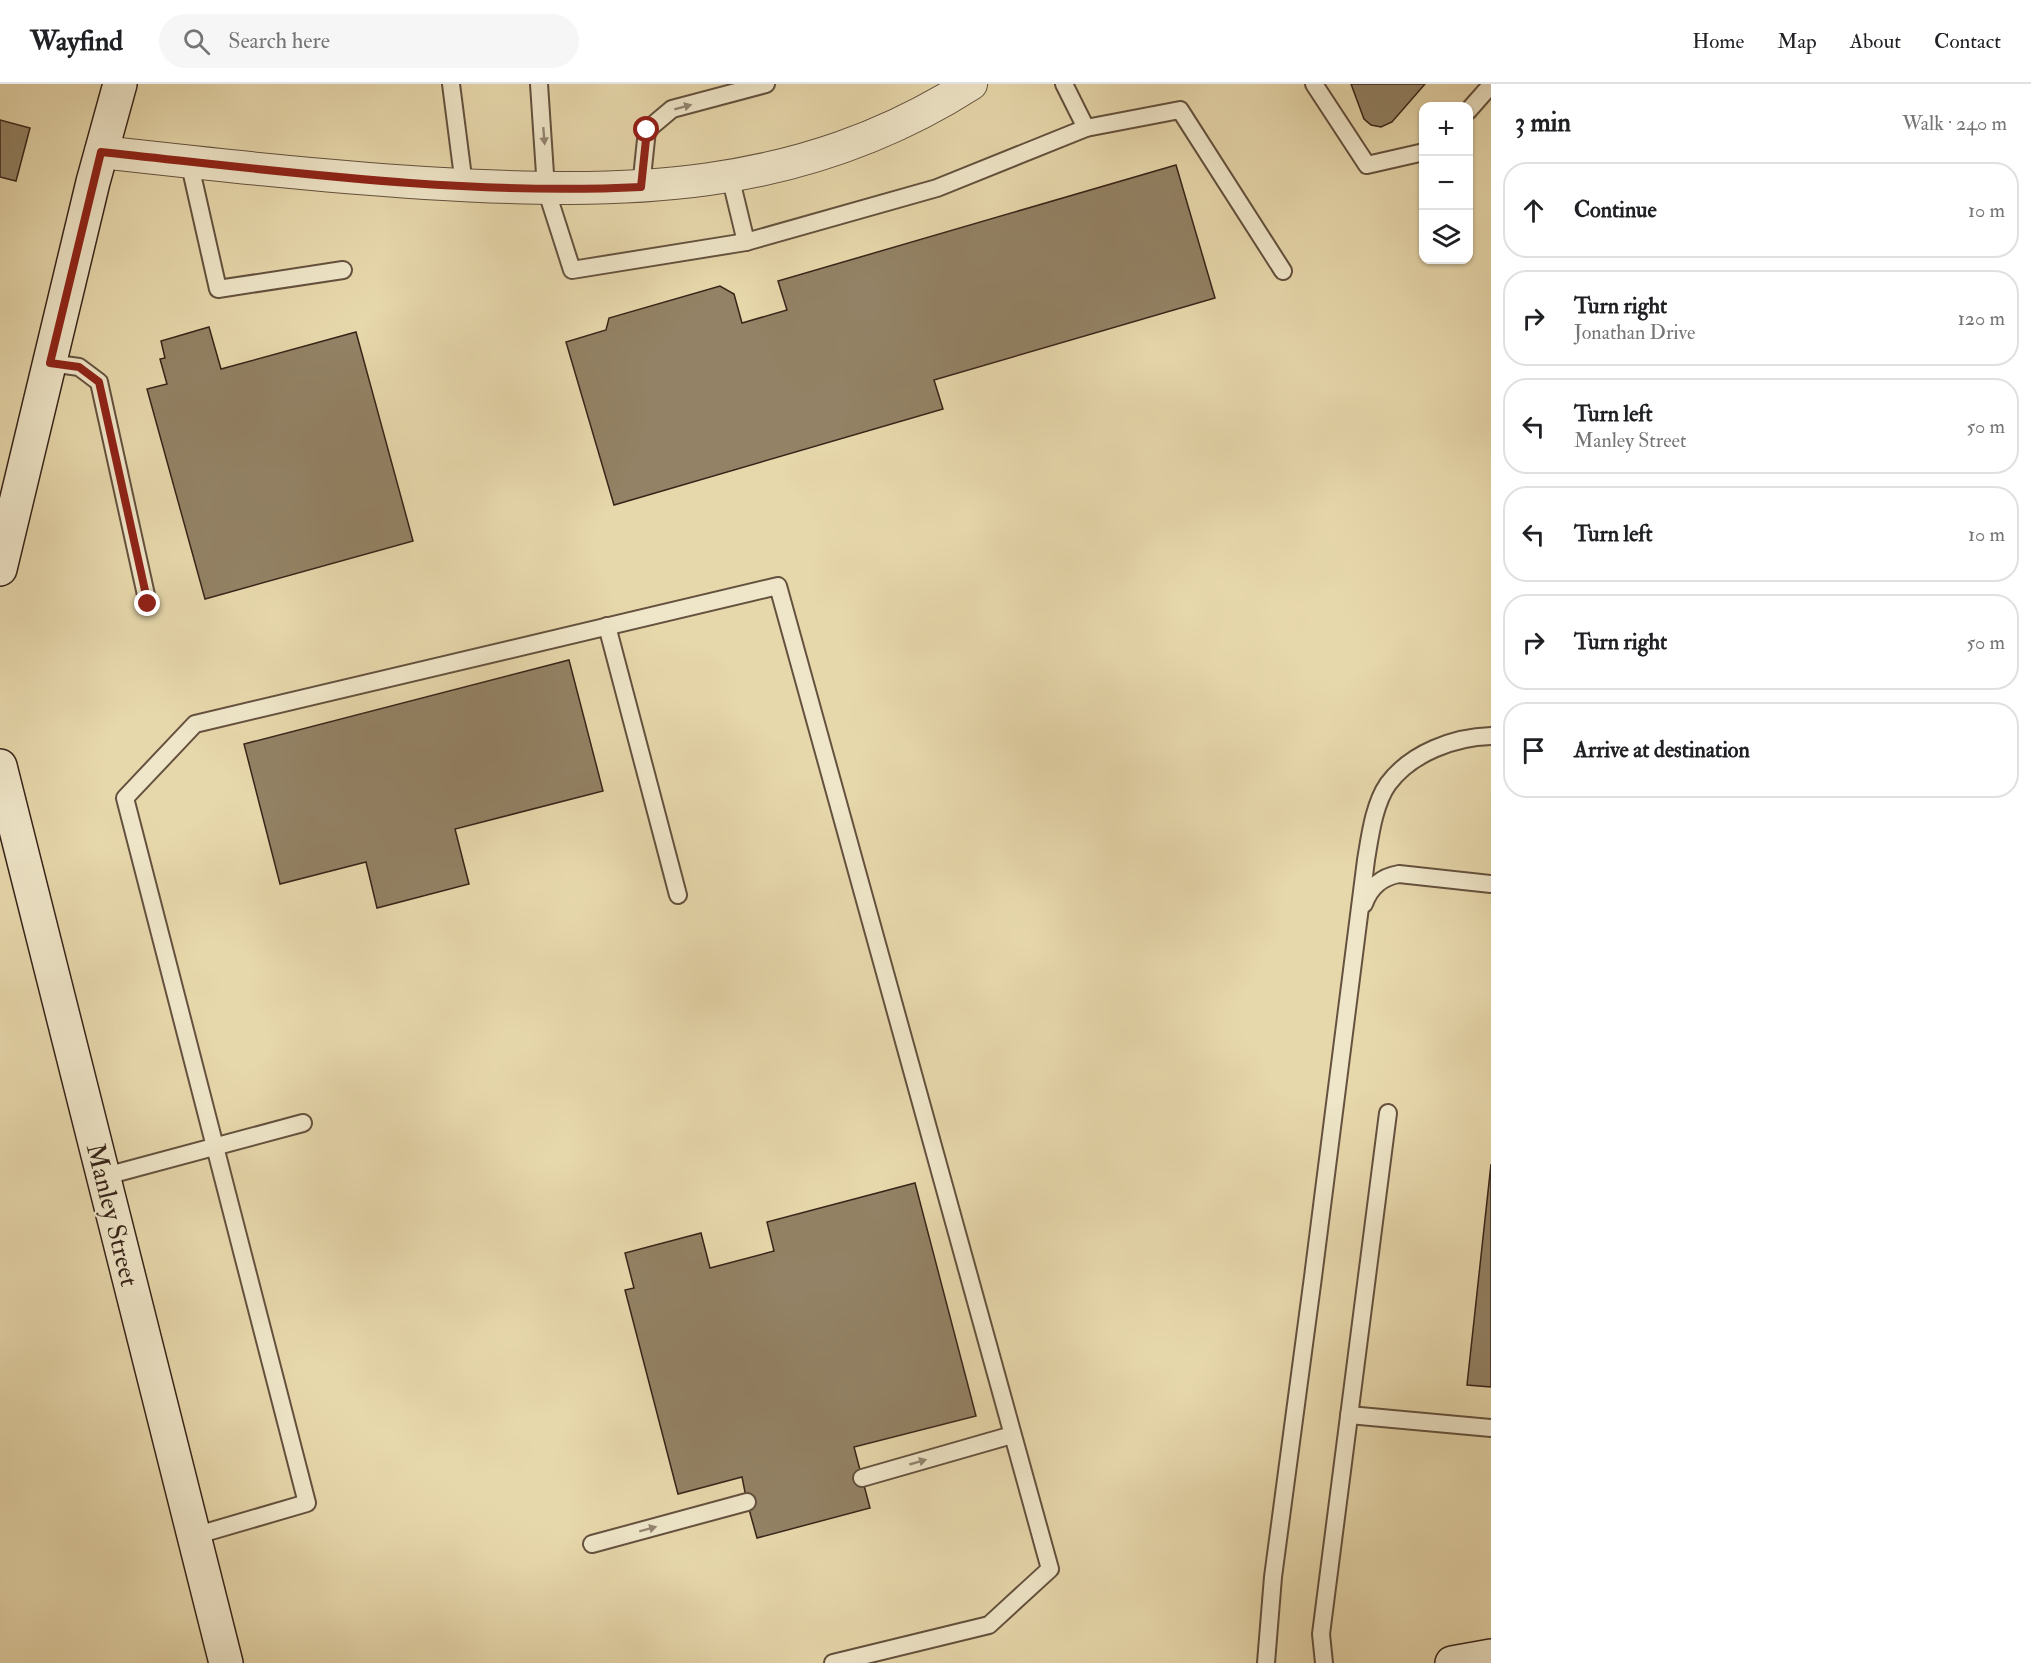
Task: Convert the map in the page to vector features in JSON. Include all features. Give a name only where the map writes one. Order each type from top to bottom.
[{"type":"main road","points":[[0,569],[101,152],[120,84]]},
{"type":"main road","name":"Manley Street","points":[[0,766],[226,1663]]},
{"type":"main road","points":[[1452,1663],[1491,1656]]},
{"type":"street","points":[[101,152],[324,176],[546,189],[641,187],[730,176],[788,165],[864,140],[941,104],[971,84]]},
{"type":"lane","points":[[451,84],[464,185]]},
{"type":"lane","points":[[539,84],[546,189],[572,270],[746,242],[937,188],[1086,128],[1180,111],[1283,271]]},
{"type":"lane","points":[[641,187],[647,130],[672,110],[766,84]]},
{"type":"lane","points":[[1064,84],[1086,128]]},
{"type":"lane","points":[[1314,84],[1367,165],[1419,153]]},
{"type":"lane","points":[[1473,105],[1491,85]]},
{"type":"lane","points":[[189,161],[218,289],[343,270]]},
{"type":"lane","points":[[730,176],[746,242]]},
{"type":"lane","points":[[50,363],[79,367],[99,382],[148,604]]},
{"type":"lane","points":[[194,1536],[307,1503],[125,798],[195,724],[778,586],[1050,1569],[989,1625],[832,1663]]},
{"type":"lane","points":[[607,626],[678,895]]},
{"type":"lane","points":[[1266,1663],[1272,1577],[1373,819],[1387,785],[1402,769],[1426,752],[1450,743],[1491,736]]},
{"type":"lane","points":[[1359,919],[1373,887],[1392,875],[1491,884]]},
{"type":"lane","points":[[1324,1663],[1321,1634],[1388,1113]]},
{"type":"lane","points":[[102,1177],[303,1123]]},
{"type":"lane","points":[[1349,1415],[1491,1428]]},
{"type":"lane","points":[[862,1478],[1012,1435]]},
{"type":"lane","points":[[592,1544],[747,1502]]},
{"type":"building","points":[[1351,84],[1425,84],[1392,122],[1381,127],[1371,125],[1364,119]]},
{"type":"building","points":[[0,120],[30,128],[16,181],[0,177]]},
{"type":"building","points":[[1176,165],[1215,298],[934,380],[943,409],[614,505],[566,342],[606,330],[609,318],[720,286],[734,294],[742,323],[787,310],[778,281]]},
{"type":"building","points":[[209,327],[221,369],[356,332],[413,541],[205,599],[147,389],[167,384],[160,359],[165,358],[161,341]]},
{"type":"building","points":[[569,660],[603,791],[455,829],[469,884],[377,908],[366,862],[280,884],[244,744]]},
{"type":"building","points":[[1491,1164],[1491,1387],[1467,1385]]},
{"type":"building","points":[[915,1183],[976,1416],[854,1447],[870,1508],[757,1538],[742,1477],[678,1494],[625,1290],[634,1288],[625,1253],[701,1233],[710,1268],[774,1251],[767,1222]]},
{"type":"route","points":[[148,604],[99,382],[79,367],[50,363],[101,152],[324,176],[514,188],[641,187],[647,130]]}]
